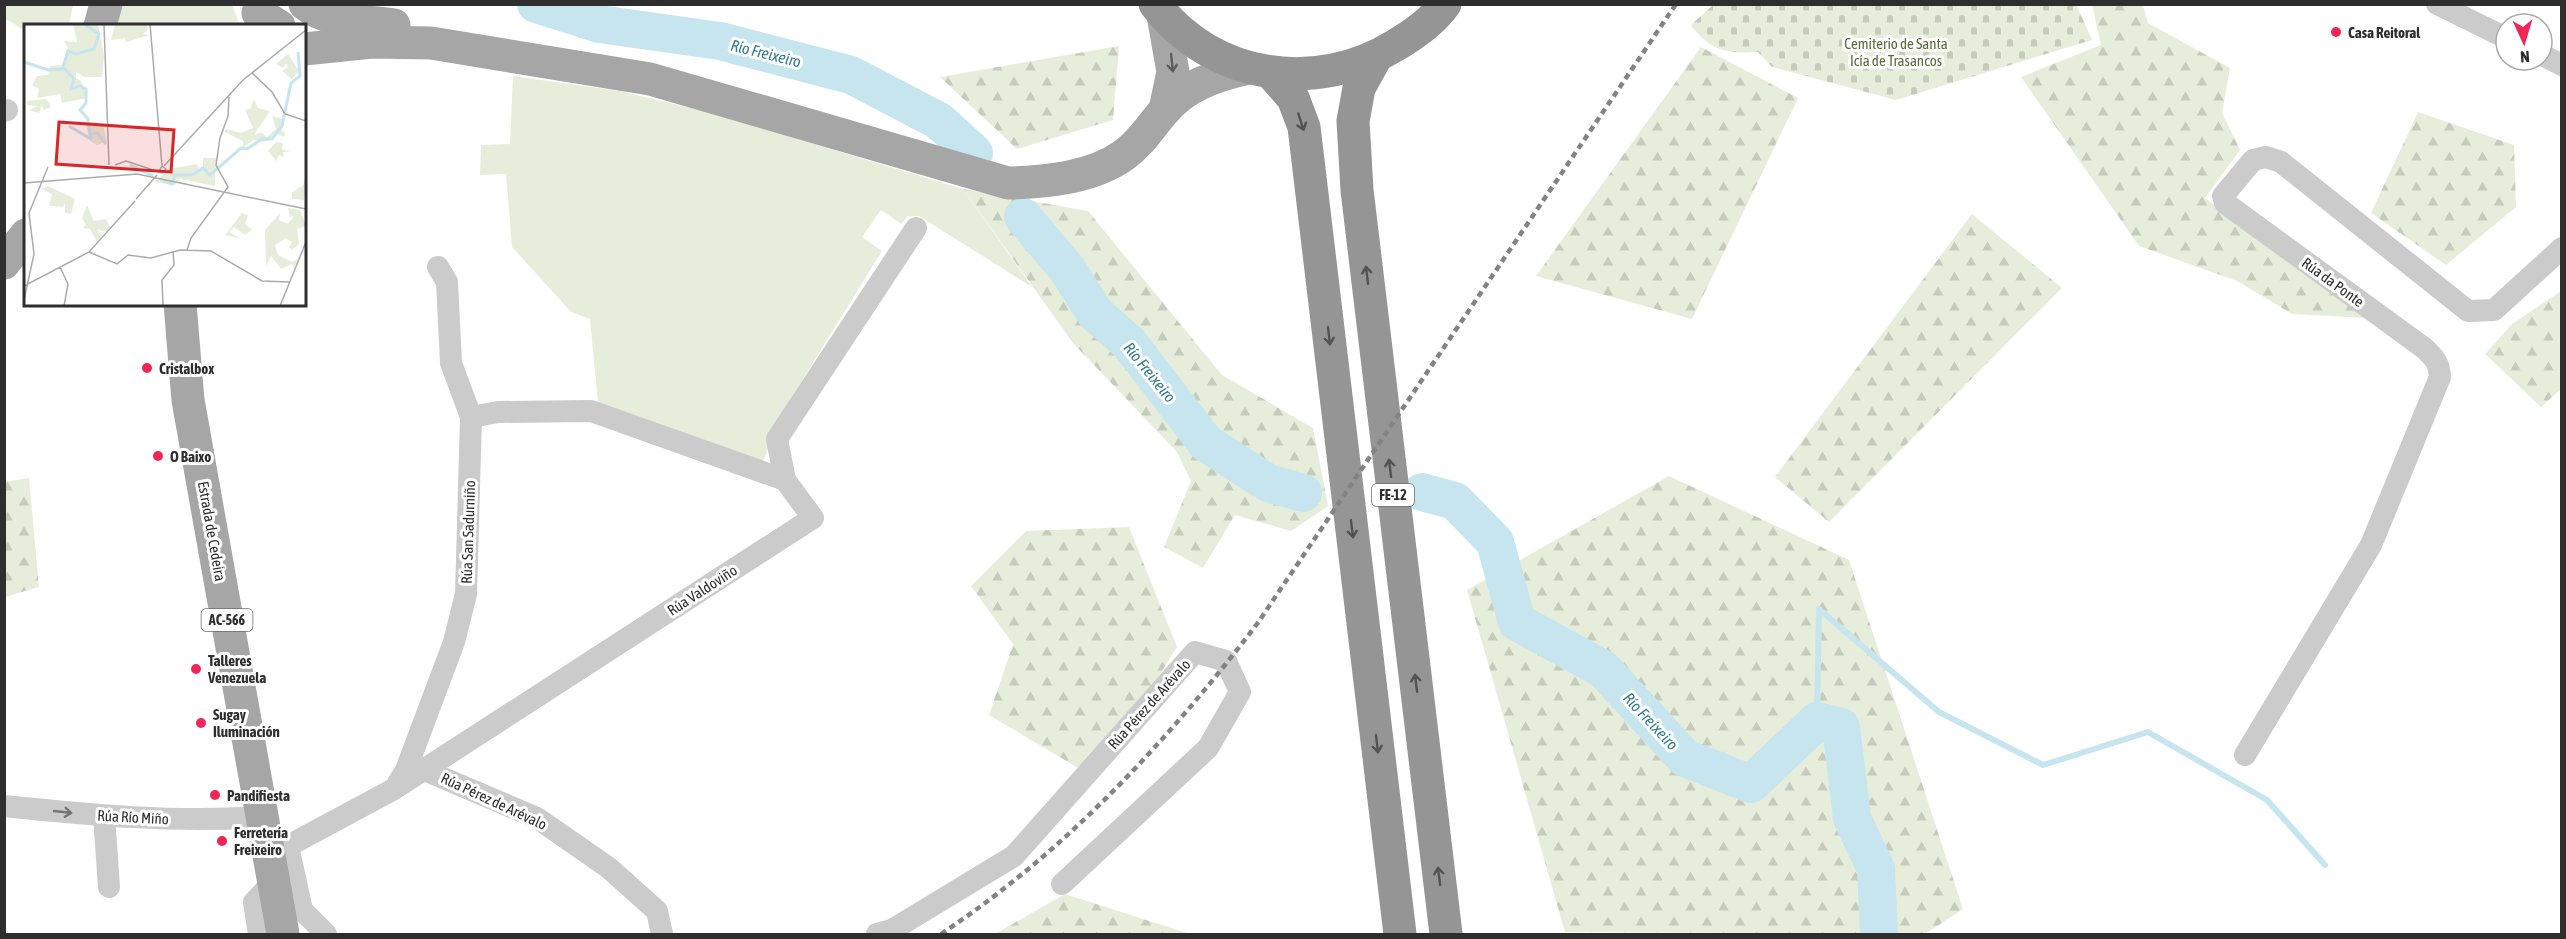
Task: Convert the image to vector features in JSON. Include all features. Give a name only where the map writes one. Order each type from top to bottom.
[{"type":"highway","name":"FE-12","points":[[1258,71],[1304,76],[1340,71],[1375,59],[1408,38],[1445,4]]},
{"type":"highway","name":"FE-12","points":[[1159,10],[1192,40],[1258,71],[1293,98],[1304,128],[1400,934]]},
{"type":"highway","name":"FE-12","points":[[1375,59],[1359,88],[1353,121],[1356,190],[1446,934]]},
{"type":"main road","points":[[101,24],[106,4]]},
{"type":"main road","points":[[305,4],[314,11],[330,17],[393,25],[431,43]]},
{"type":"main road","points":[[1159,10],[1173,72],[1164,110]]},
{"type":"main road","points":[[306,32],[372,42]]},
{"type":"main road","points":[[306,49],[372,42],[431,43],[650,79],[1008,183],[1045,182],[1092,171],[1123,157],[1138,144],[1164,110],[1182,94],[1213,76],[1258,71]]},
{"type":"main road","points":[[4,262],[24,237]]},
{"type":"main road","name":"Estrada de Cedeira","points":[[180,306],[188,400],[262,817],[278,848],[274,882],[283,934]]},
{"type":"street","points":[[2438,4],[2494,32]]},
{"type":"street","name":"Rúa da Ponte","points":[[2245,755],[2371,545],[2440,378],[2440,368],[2424,348],[2225,203],[2223,196],[2253,160],[2266,157],[2281,162],[2468,310],[2494,310],[2562,248]]},
{"type":"street","points":[[785,480],[777,439],[916,228]]},
{"type":"street","name":"Rúa San Sadurniño","points":[[394,789],[406,770],[454,642],[466,594],[471,417],[451,363],[447,282],[438,267]]},
{"type":"street","points":[[471,417],[498,412],[591,411],[785,480]]},
{"type":"street","name":"Rúa Valdoviño","points":[[278,848],[394,789],[813,519],[785,480]]},
{"type":"street","name":"Rúa Pérez de Arévalo","points":[[877,934],[892,930],[1014,856],[1195,652],[1226,661],[1240,692],[1208,748],[1062,884]]},
{"type":"street","name":"Rúa Pérez de Arévalo","points":[[423,769],[537,818],[609,868],[657,911],[662,934]]},
{"type":"street","name":"Rúa Río Miño","points":[[4,806],[104,816],[218,820],[262,817]]},
{"type":"street","points":[[104,816],[109,887]]},
{"type":"street","points":[[278,848],[302,910],[326,934]]},
{"type":"street","points":[[259,934],[254,902],[274,882]]},
{"type":"green space","points":[[5,4],[73,4],[69,24],[24,24],[24,30],[8,20],[5,21]]},
{"type":"green space","points":[[121,4],[232,5],[240,24],[114,24]]},
{"type":"green space","name":"Cemiterio de Santa Icía de Trasancos","points":[[2076,4],[2092,40],[1896,100],[1772,67],[1758,52],[1720,49],[1705,40],[1691,25],[1713,5]]},
{"type":"green space","points":[[2092,5],[2143,5],[2148,23],[2230,68],[2222,113],[2240,150],[2205,198],[2366,318],[2292,314],[2237,281],[2139,246],[2021,77],[2101,45]]},
{"type":"green space","points":[[1119,46],[1113,120],[1017,149],[940,77]]},
{"type":"green space","points":[[1701,47],[1798,98],[1692,319],[1536,276]]},
{"type":"green space","points":[[513,76],[619,91],[712,113],[963,189],[1032,287],[919,216],[908,216],[901,224],[881,210],[862,237],[882,251],[780,416],[763,462],[598,403],[590,319],[571,312],[512,247],[506,174],[480,175],[481,145],[510,144]]},
{"type":"green space","points":[[2418,112],[2514,145],[2516,207],[2446,265],[2371,213]]},
{"type":"green space","points":[[963,189],[1088,211],[1222,375],[1313,428],[1328,506],[1291,531],[1235,515],[1203,568],[1164,547],[1191,481],[1177,452],[1073,343]]},
{"type":"green space","points":[[1972,214],[2062,288],[1829,522],[1775,477]]},
{"type":"green space","points":[[2561,291],[2561,389],[2541,407],[2485,354],[2512,324]]},
{"type":"green space","points":[[1669,476],[1849,560],[1963,909],[1925,934],[1565,932],[1467,590]]},
{"type":"green space","points":[[29,478],[39,587],[5,597],[5,482]]},
{"type":"green space","points":[[1129,527],[1177,647],[1095,778],[989,715],[1013,644],[971,586],[1026,531]]},
{"type":"green space","points":[[1065,894],[1190,934],[995,934]]},
{"type":"waterway","name":"Río Freixeiro","points":[[536,4],[599,24],[720,41],[851,75],[939,121],[974,153]]},
{"type":"waterway","name":"Río Freixeiro","points":[[1023,217],[1067,269],[1095,313],[1129,343],[1206,443],[1268,483],[1303,493]]},
{"type":"waterway","name":"Río Freixeiro","points":[[1422,492],[1455,501],[1495,542],[1517,622],[1603,669],[1685,758],[1751,784],[1817,721],[1841,727],[1852,818],[1876,869],[1879,934]]},
{"type":"waterway","points":[[1817,721],[1819,609],[1939,712],[2043,765],[2148,732],[2267,800],[2325,865]]},
{"type":"railway","points":[[941,934],[987,902],[1030,867],[1112,792],[1187,711],[1257,624],[1676,4]]},
{"type":"place","name":"Casa Reitoral","points":[[2336,32]]},
{"type":"place","name":"Cristalbox","points":[[147,368]]},
{"type":"place","name":"O Baixo","points":[[158,456]]},
{"type":"place","name":"Talleres Venezuela","points":[[196,669]]},
{"type":"place","name":"Sugay Iluminación","points":[[201,723]]},
{"type":"place","name":"Pandifiesta","points":[[215,795]]},
{"type":"place","name":"Ferretería Freixeiro","points":[[222,841]]}]
